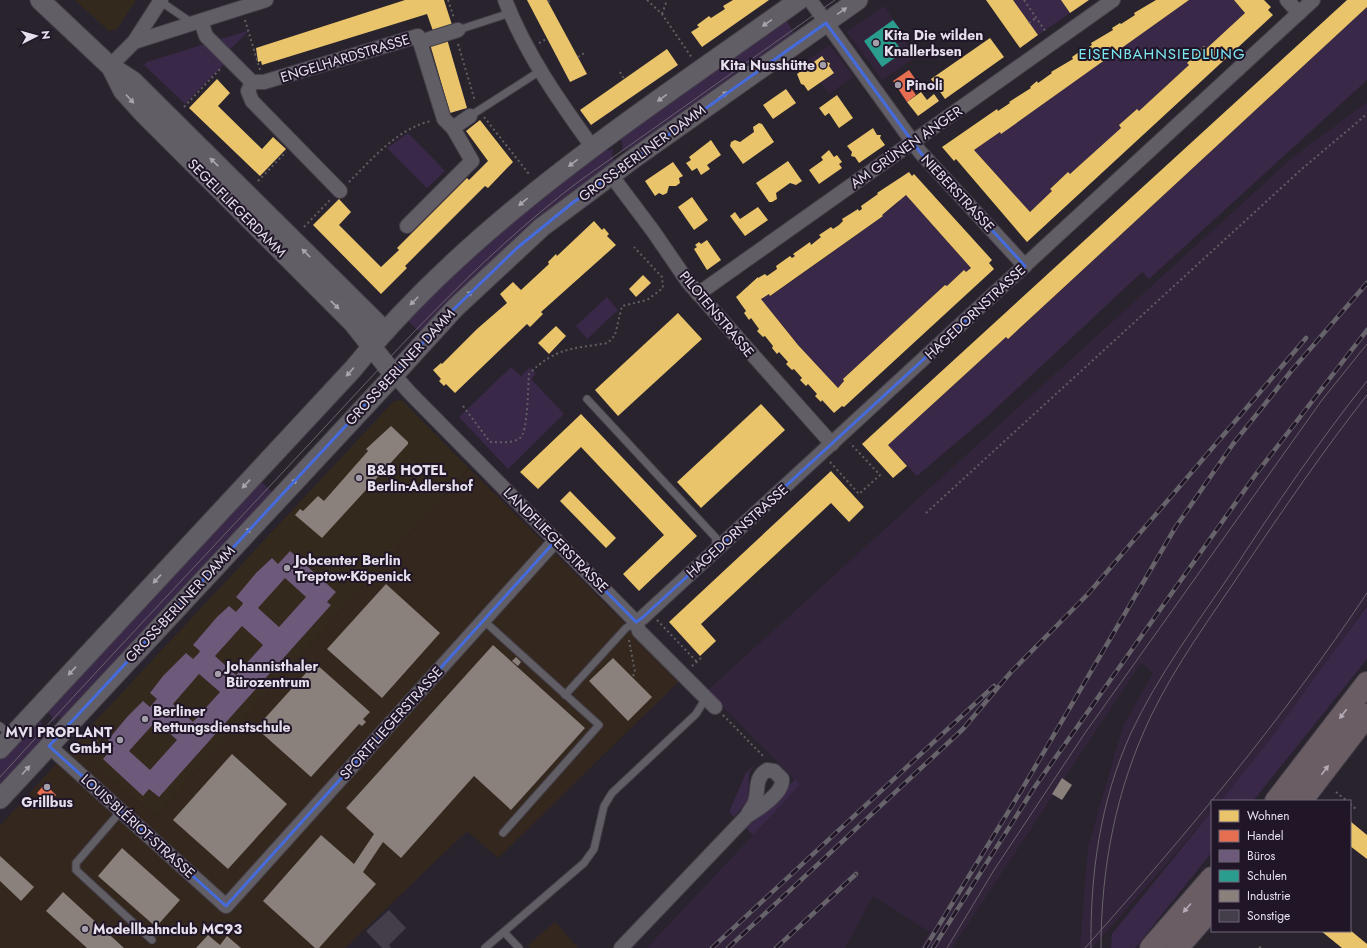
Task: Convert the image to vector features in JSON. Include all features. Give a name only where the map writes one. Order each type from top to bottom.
[{"type":"main road","name":"SEGELFLIEGERDAMM","points":[[40,0],[110,66],[133,81],[385,331]]},
{"type":"main road","points":[[4,737],[353,369],[385,331],[452,264],[541,186],[799,0]]},
{"type":"main road","name":"GROSS-BERLINER DAMM","points":[[0,799],[455,308],[517,248],[542,227],[611,175],[858,0]]},
{"type":"main road","name":"SEGELFLIEGERDAMM","points":[[110,66],[123,91],[142,112],[352,323],[394,375]]},
{"type":"main road","points":[[385,331],[394,375]]},
{"type":"main road","points":[[1277,800],[1367,684]]},
{"type":"main road","points":[[1302,800],[1367,715]]},
{"type":"main road","points":[[1151,948],[1211,879]]},
{"type":"main road","points":[[1177,948],[1211,909]]},
{"type":"street","points":[[134,42],[266,0]]},
{"type":"street","name":"NIEBERSTRASSE","points":[[810,0],[912,142],[1025,266]]},
{"type":"street","name":"AM GRÜNEN ANGER","points":[[698,294],[1113,0]]},
{"type":"street","points":[[1287,0],[1299,13]]},
{"type":"street","name":"HAGEDORNSTRASSE","points":[[631,625],[649,612],[843,435],[1313,0]]},
{"type":"street","points":[[110,66],[134,42],[160,1]]},
{"type":"street","points":[[507,6],[540,71],[593,148]]},
{"type":"street","points":[[197,22],[206,36],[229,60],[258,82],[248,91],[252,101],[340,190]]},
{"type":"street","name":"ENGELHARDSTRASSE","points":[[258,82],[418,36],[420,42],[458,30]]},
{"type":"street","points":[[407,226],[472,161],[448,123],[420,42]]},
{"type":"street","points":[[448,123],[470,116]]},
{"type":"street","name":"PILOTENSTRASSE","points":[[611,175],[653,231],[688,282],[827,449]]},
{"type":"street","name":"LANDFLIEGERSTRASSE","points":[[394,375],[556,540],[631,625],[710,702]]},
{"type":"street","name":"SPORTFLIEGERSTRASSE","points":[[226,906],[556,540]]},
{"type":"street","name":"LOUIS-BLÉRIOT-STRASSE","points":[[49,746],[226,906]]},
{"type":"street","points":[[621,948],[747,816],[755,802],[759,777],[763,772],[771,769],[780,776],[782,784],[781,787],[763,806],[747,816]]},
{"type":"lane","points":[[160,1],[197,22]]},
{"type":"lane","name":"ENGELHARDSTRASSE","points":[[458,30],[507,6]]},
{"type":"lane","points":[[470,116],[540,71]]},
{"type":"lane","points":[[588,399],[716,538],[715,552]]},
{"type":"lane","points":[[483,620],[599,725],[503,833]]},
{"type":"lane","points":[[565,695],[631,625]]},
{"type":"lane","points":[[485,948],[584,863],[594,848],[604,806],[612,793],[710,702]]},
{"type":"lane","points":[[121,811],[76,863],[76,870],[152,940]]},
{"type":"lane","points":[[504,932],[519,948]]},
{"type":"path","points":[[448,0],[458,30]]},
{"type":"path","points":[[647,0],[662,14],[692,59]]},
{"type":"path","points":[[662,14],[667,0]]},
{"type":"path","points":[[1024,0],[1053,43]]},
{"type":"path","points":[[241,8],[258,82]]},
{"type":"path","points":[[1029,23],[1036,18]]},
{"type":"path","points":[[535,45],[546,39]]},
{"type":"path","points":[[578,57],[586,52]]},
{"type":"path","points":[[184,107],[229,60]]},
{"type":"path","points":[[620,72],[624,79]]},
{"type":"path","points":[[926,512],[1303,168],[1367,114]]},
{"type":"path","points":[[304,227],[384,148],[410,129],[423,123],[448,123]]},
{"type":"path","points":[[258,181],[293,144]]},
{"type":"path","points":[[463,406],[490,442],[507,442],[520,439],[523,435],[526,419],[529,374],[542,361],[562,350],[608,343],[615,334],[622,306],[647,300],[663,288],[662,276],[634,247]]},
{"type":"path","points":[[827,449],[860,494],[880,475],[843,435]]},
{"type":"path","points":[[649,612],[697,662],[702,658]]},
{"type":"path","points":[[631,625],[635,672],[632,678]]},
{"type":"path","points":[[710,702],[765,758],[771,769]]},
{"type":"path","points":[[84,729],[103,747]]},
{"type":"path","points":[[1336,792],[1346,800]]},
{"type":"path","points":[[1351,805],[1356,809]]},
{"type":"highlighted area","points":[[826,23],[920,152],[1025,266],[636,622],[556,540],[226,906],[49,746],[455,308],[517,248],[571,204]]},
{"type":"shaded area","points":[[75,0],[136,0],[117,29],[109,31]]},
{"type":"shaded area","points":[[1013,0],[1061,0],[1070,13],[1038,35]]},
{"type":"shaded area","points":[[1189,0],[1234,0],[1245,13],[1206,49],[1204,47],[1187,62],[1189,65],[1139,111],[1136,109],[1119,125],[1121,128],[1070,174],[1068,172],[1050,188],[1052,191],[1030,212],[974,150],[1000,132],[1001,133]]},
{"type":"shaded area","points":[[884,6],[902,32],[900,34],[908,46],[913,42],[921,53],[882,80],[847,32]]},
{"type":"shaded area","points":[[1367,7],[1367,80],[1149,279],[1142,272],[991,413],[917,476],[888,445],[1006,337],[1009,338]]},
{"type":"shaded area","points":[[785,19],[797,37],[632,153],[628,148],[623,152],[622,141],[618,137]]},
{"type":"shaded area","points":[[250,30],[221,58],[225,63],[185,104],[144,65],[147,62]]},
{"type":"shaded area","points":[[830,45],[853,77],[829,94],[806,61]]},
{"type":"shaded area","points":[[1367,102],[1367,603],[1335,651],[1271,738],[1222,800],[1211,800],[1211,812],[1092,948],[1080,948],[1088,847],[1123,726],[1153,673],[1141,663],[952,948],[920,948],[930,932],[873,896],[845,948],[647,948],[800,785],[707,691],[1292,158]]},
{"type":"shaded area","points":[[408,133],[445,171],[427,188],[387,148]]},
{"type":"shaded area","points":[[605,146],[609,151],[613,148],[612,156],[617,164],[422,334],[407,320],[487,241]]},
{"type":"shaded area","points":[[906,195],[971,268],[947,286],[945,285],[843,379],[844,381],[838,388],[798,345],[761,299],[769,294],[771,296],[883,216],[882,215],[898,203],[899,199]]},
{"type":"shaded area","points":[[607,297],[618,310],[587,339],[576,326]]},
{"type":"shaded area","points":[[511,367],[521,376],[530,367],[536,374],[531,379],[564,414],[508,469],[459,417]]},
{"type":"shaded area","points":[[402,400],[469,468],[155,817],[73,745],[394,401]]},
{"type":"shaded area","points":[[469,468],[633,631],[678,682],[498,858],[467,831],[345,948],[0,948],[0,826],[73,745],[155,817]]},
{"type":"shaded area","points":[[258,479],[274,494],[63,720],[59,716],[53,723],[51,715],[44,709]]},
{"type":"shaded area","points":[[1367,606],[1367,659],[1254,800],[1222,800],[1271,738]]},
{"type":"shaded area","points":[[41,721],[43,729],[49,735],[0,789],[0,757],[31,723],[35,727]]},
{"type":"shaded area","points":[[755,764],[749,773],[748,800],[734,817],[729,812],[746,773]]},
{"type":"shaded area","points":[[795,779],[800,785],[753,835],[743,825],[763,813]]},
{"type":"shaded area","points":[[1211,812],[1211,853],[1135,948],[1111,948],[1112,934]]},
{"type":"shaded area","points":[[555,922],[578,948],[531,948],[528,945]]},
{"type":"building: Wohnen","points":[[405,0],[444,0],[452,25],[433,31],[427,14],[262,65],[261,61],[258,62],[256,48]]},
{"type":"building: Wohnen","points":[[527,0],[547,0],[587,74],[570,82]]},
{"type":"building: Wohnen","points":[[733,0],[769,0],[702,47],[691,32],[699,27],[697,25],[709,16],[711,18],[725,9],[723,6]]},
{"type":"building: Wohnen","points":[[986,0],[1013,0],[1038,35],[1020,48]]},
{"type":"building: Wohnen","points":[[1061,0],[1089,0],[1070,13]]},
{"type":"building: Wohnen","points":[[1156,0],[1189,0],[1001,134],[1000,132],[974,150],[1030,212],[1052,191],[1050,189],[1068,172],[1070,174],[1121,128],[1119,125],[1137,109],[1139,111],[1189,65],[1187,63],[1204,46],[1206,49],[1245,13],[1234,0],[1264,0],[1271,7],[1268,10],[1273,15],[1027,242],[956,159],[954,161],[942,147],[997,109],[998,111],[1010,103],[1009,102],[1031,88],[1030,87],[1037,81],[1038,83],[1052,73],[1051,72],[1073,59],[1072,57],[1079,52],[1080,53],[1092,45],[1091,43],[1113,30],[1112,28],[1120,23],[1121,24],[1135,15],[1134,13]]},
{"type":"building: Wohnen","points":[[1347,0],[1367,0],[1367,7],[1008,339],[1006,337],[888,445],[907,466],[893,478],[862,444]]},
{"type":"building: Wohnen","points":[[990,38],[1004,57],[945,99],[931,79]]},
{"type":"building: Wohnen","points":[[447,39],[467,108],[450,113],[430,44]]},
{"type":"building: Wohnen","points":[[667,49],[678,65],[591,125],[580,110]]},
{"type":"building: Wohnen","points":[[822,56],[826,62],[830,63],[829,66],[834,73],[808,91],[804,85],[801,84],[797,74]]},
{"type":"building: Wohnen","points":[[217,79],[230,93],[218,106],[262,149],[273,137],[286,149],[260,176],[189,108]]},
{"type":"building: Wohnen","points":[[786,89],[796,103],[773,119],[763,105]]},
{"type":"building: Wohnen","points":[[921,92],[927,100],[934,94],[939,101],[918,116],[907,102]]},
{"type":"building: Wohnen","points":[[837,95],[853,118],[839,128],[829,113],[825,116],[819,108]]},
{"type":"building: Wohnen","points":[[480,120],[513,162],[488,188],[485,186],[405,266],[407,268],[381,294],[313,225],[339,199],[351,212],[339,225],[381,267],[399,250],[397,248],[467,178],[469,180],[488,161],[466,131]]},
{"type":"building: Wohnen","points":[[759,123],[762,124],[774,142],[743,164],[730,146],[731,142],[735,140],[740,142],[754,132],[753,127]]},
{"type":"building: Wohnen","points":[[873,128],[877,135],[881,135],[880,138],[885,145],[859,163],[855,157],[851,156],[852,152],[847,146]]},
{"type":"building: Wohnen","points":[[711,140],[721,155],[707,165],[710,169],[701,175],[697,168],[692,171],[686,163],[691,160],[689,157]]},
{"type":"building: Wohnen","points":[[829,150],[834,157],[837,155],[842,162],[839,164],[842,168],[819,184],[809,170],[823,160],[821,157]]},
{"type":"building: Wohnen","points":[[788,161],[802,181],[796,185],[790,183],[776,193],[777,199],[769,202],[756,183]]},
{"type":"building: Wohnen","points":[[673,162],[683,176],[679,178],[680,183],[676,186],[669,186],[667,193],[663,195],[659,193],[655,196],[645,181]]},
{"type":"building: Wohnen","points":[[909,172],[912,176],[914,174],[992,260],[989,263],[994,269],[844,407],[842,406],[834,413],[822,400],[821,402],[815,396],[817,394],[808,384],[806,386],[800,380],[802,378],[794,369],[792,370],[786,364],[788,362],[779,352],[777,354],[765,336],[763,337],[757,331],[759,329],[751,318],[749,320],[744,313],[746,311],[736,297],[758,277],[765,274],[767,276],[777,269],[776,266],[790,256],[792,258],[795,256],[793,254],[810,242],[811,245],[821,237],[819,235],[831,227],[833,229],[843,221],[842,219],[858,209],[859,211],[862,209],[861,206],[878,194],[877,193]],"holes":[[[906,195],[971,268],[966,272],[964,270],[947,286],[945,285],[843,379],[844,381],[838,388],[798,345],[761,299],[769,294],[770,296],[883,216],[882,215]]]},
{"type":"building: Wohnen","points":[[692,197],[708,220],[694,230],[678,207]]},
{"type":"building: Wohnen","points":[[758,207],[768,220],[745,236],[730,216],[735,212],[740,219]]},
{"type":"building: Wohnen","points":[[594,221],[602,230],[604,228],[609,234],[607,236],[616,245],[541,312],[543,314],[530,327],[527,324],[455,393],[446,384],[444,386],[439,381],[441,379],[433,370],[441,363],[442,364],[477,329],[507,303],[500,294],[513,282],[521,290],[549,264],[548,262],[556,254],[557,256]]},
{"type":"building: Wohnen","points":[[707,240],[721,260],[707,270],[694,249],[697,247],[695,245],[699,242],[701,244]]},
{"type":"building: Wohnen","points":[[643,275],[651,283],[636,297],[629,289]]},
{"type":"building: Wohnen","points":[[678,313],[702,339],[618,416],[595,390]]},
{"type":"building: Wohnen","points":[[556,326],[566,336],[549,354],[538,343]]},
{"type":"building: Wohnen","points":[[761,404],[785,430],[701,508],[677,482]]},
{"type":"building: Wohnen","points":[[581,414],[697,536],[639,591],[623,574],[664,535],[581,447],[538,489],[520,472]]},
{"type":"building: Wohnen","points":[[831,471],[864,507],[849,522],[831,503],[701,624],[716,641],[700,656],[669,622]]},
{"type":"building: Wohnen","points":[[570,491],[616,538],[606,548],[560,501]]},
{"type":"building: Wohnen","points":[[1351,822],[1367,835],[1367,859],[1351,847]]},
{"type":"building: Wohnen","points":[[1351,931],[1367,944],[1367,948],[1342,948],[1322,932]]},
{"type":"building: Handel","points":[[909,70],[918,83],[911,88],[916,95],[907,102],[893,81]]},
{"type":"building: Handel","points":[[45,784],[56,795],[48,803],[37,793]]},
{"type":"building: Büros","name":"Johannisthaler Bürozentrum","points":[[290,551],[336,592],[327,602],[331,605],[159,797],[149,789],[143,796],[103,759],[114,746],[108,740],[127,717],[143,701],[150,707],[157,699],[150,693],[163,676],[186,653],[193,659],[199,653],[200,651],[193,645],[217,617],[229,606],[236,612],[243,603],[236,597],[256,573],[272,558],[278,564]],"holes":[[[285,578],[306,597],[279,627],[258,608]],[[242,626],[263,645],[236,675],[215,656]],[[199,674],[220,692],[193,722],[173,704]],[[156,721],[177,740],[150,770],[129,751]]]},
{"type":"building: Schulen","points":[[893,20],[902,32],[893,39],[903,52],[882,67],[864,41]]},
{"type":"building: Industrie","points":[[391,426],[408,442],[408,444],[322,538],[295,515],[300,509],[303,511],[318,496],[324,501],[368,451],[366,449]]},
{"type":"building: Industrie","points":[[386,584],[440,633],[382,698],[327,649]]},
{"type":"building: Industrie","points":[[493,645],[585,728],[511,810],[474,776],[401,858],[383,842],[363,872],[376,884],[319,948],[315,948],[263,901],[321,835],[354,864],[374,834],[346,808]]},
{"type":"building: Industrie","points":[[516,657],[521,662],[518,666],[512,661]]},
{"type":"building: Industrie","points":[[613,658],[652,697],[628,721],[589,681]]},
{"type":"building: Industrie","points":[[315,663],[370,712],[363,719],[366,722],[362,726],[359,724],[311,777],[256,728]]},
{"type":"building: Industrie","points":[[232,754],[287,804],[228,869],[173,820]]},
{"type":"building: Industrie","points":[[1062,778],[1072,785],[1062,800],[1052,794]]},
{"type":"building: Industrie","points":[[122,848],[180,900],[156,927],[98,876]]},
{"type":"building: Industrie","points":[[0,856],[34,887],[21,901],[0,881]]},
{"type":"building: Industrie","name":"Modellbahnclub MC93","points":[[63,892],[124,948],[87,948],[46,911]]},
{"type":"building: Industrie","points":[[208,935],[220,945],[227,936],[241,948],[196,948]]},
{"type":"building: Sonstige","points":[[389,910],[406,928],[389,945],[391,948],[382,948],[366,931]]},
{"type":"tram line","points":[[0,777],[398,348],[503,245],[578,182],[835,0]]},
{"type":"tram line","points":[[947,948],[994,870],[1085,733],[1322,400],[1367,344]]},
{"type":"tram line","points":[[1091,948],[1092,893],[1104,812],[1120,759],[1131,733],[1153,690],[1179,649],[1298,474],[1367,381]]},
{"type":"tram line","points":[[1101,948],[1104,888],[1113,829],[1128,772],[1151,716],[1171,678],[1206,623],[1304,481],[1367,395]]},
{"type":"tram line","points":[[1212,800],[1302,686],[1367,593]]},
{"type":"tram line","points":[[1085,948],[1160,863],[1211,801]]},
{"type":"railway","points":[[925,948],[1021,791],[1175,528],[1233,444],[1292,370],[1367,283]]},
{"type":"railway","points":[[933,948],[1034,788],[1256,474],[1367,330]]},
{"type":"railway","points":[[728,948],[963,729],[1011,672],[1088,594],[1306,338]]},
{"type":"railway","points":[[712,948],[994,686]]},
{"type":"railway","points":[[776,948],[856,874]]},
{"type":"place","name":"Kita Die wilden Knallerbsen","points":[[876,43]]},
{"type":"place","name":"Kita Nusshütte","points":[[823,65]]},
{"type":"place","name":"Pinoli","points":[[898,85]]},
{"type":"place","name":"B&B HOTEL Berlin-Adlershof","points":[[359,478]]},
{"type":"place","name":"Jobcenter Berlin Treptow-Köpenick","points":[[287,568]]},
{"type":"place","name":"Johannisthaler Bürozentrum","points":[[218,674]]},
{"type":"place","name":"Berliner Rettungsdienstschule","points":[[145,719]]},
{"type":"place","name":"MVI PROPLANT GmbH","points":[[120,740]]},
{"type":"place","name":"Grillbus","points":[[47,787]]},
{"type":"place","name":"Modellbahnclub MC93","points":[[85,929]]},
{"type":"district","name":"EISENBAHNSIEDLUNG","points":[[1162,54]]}]
